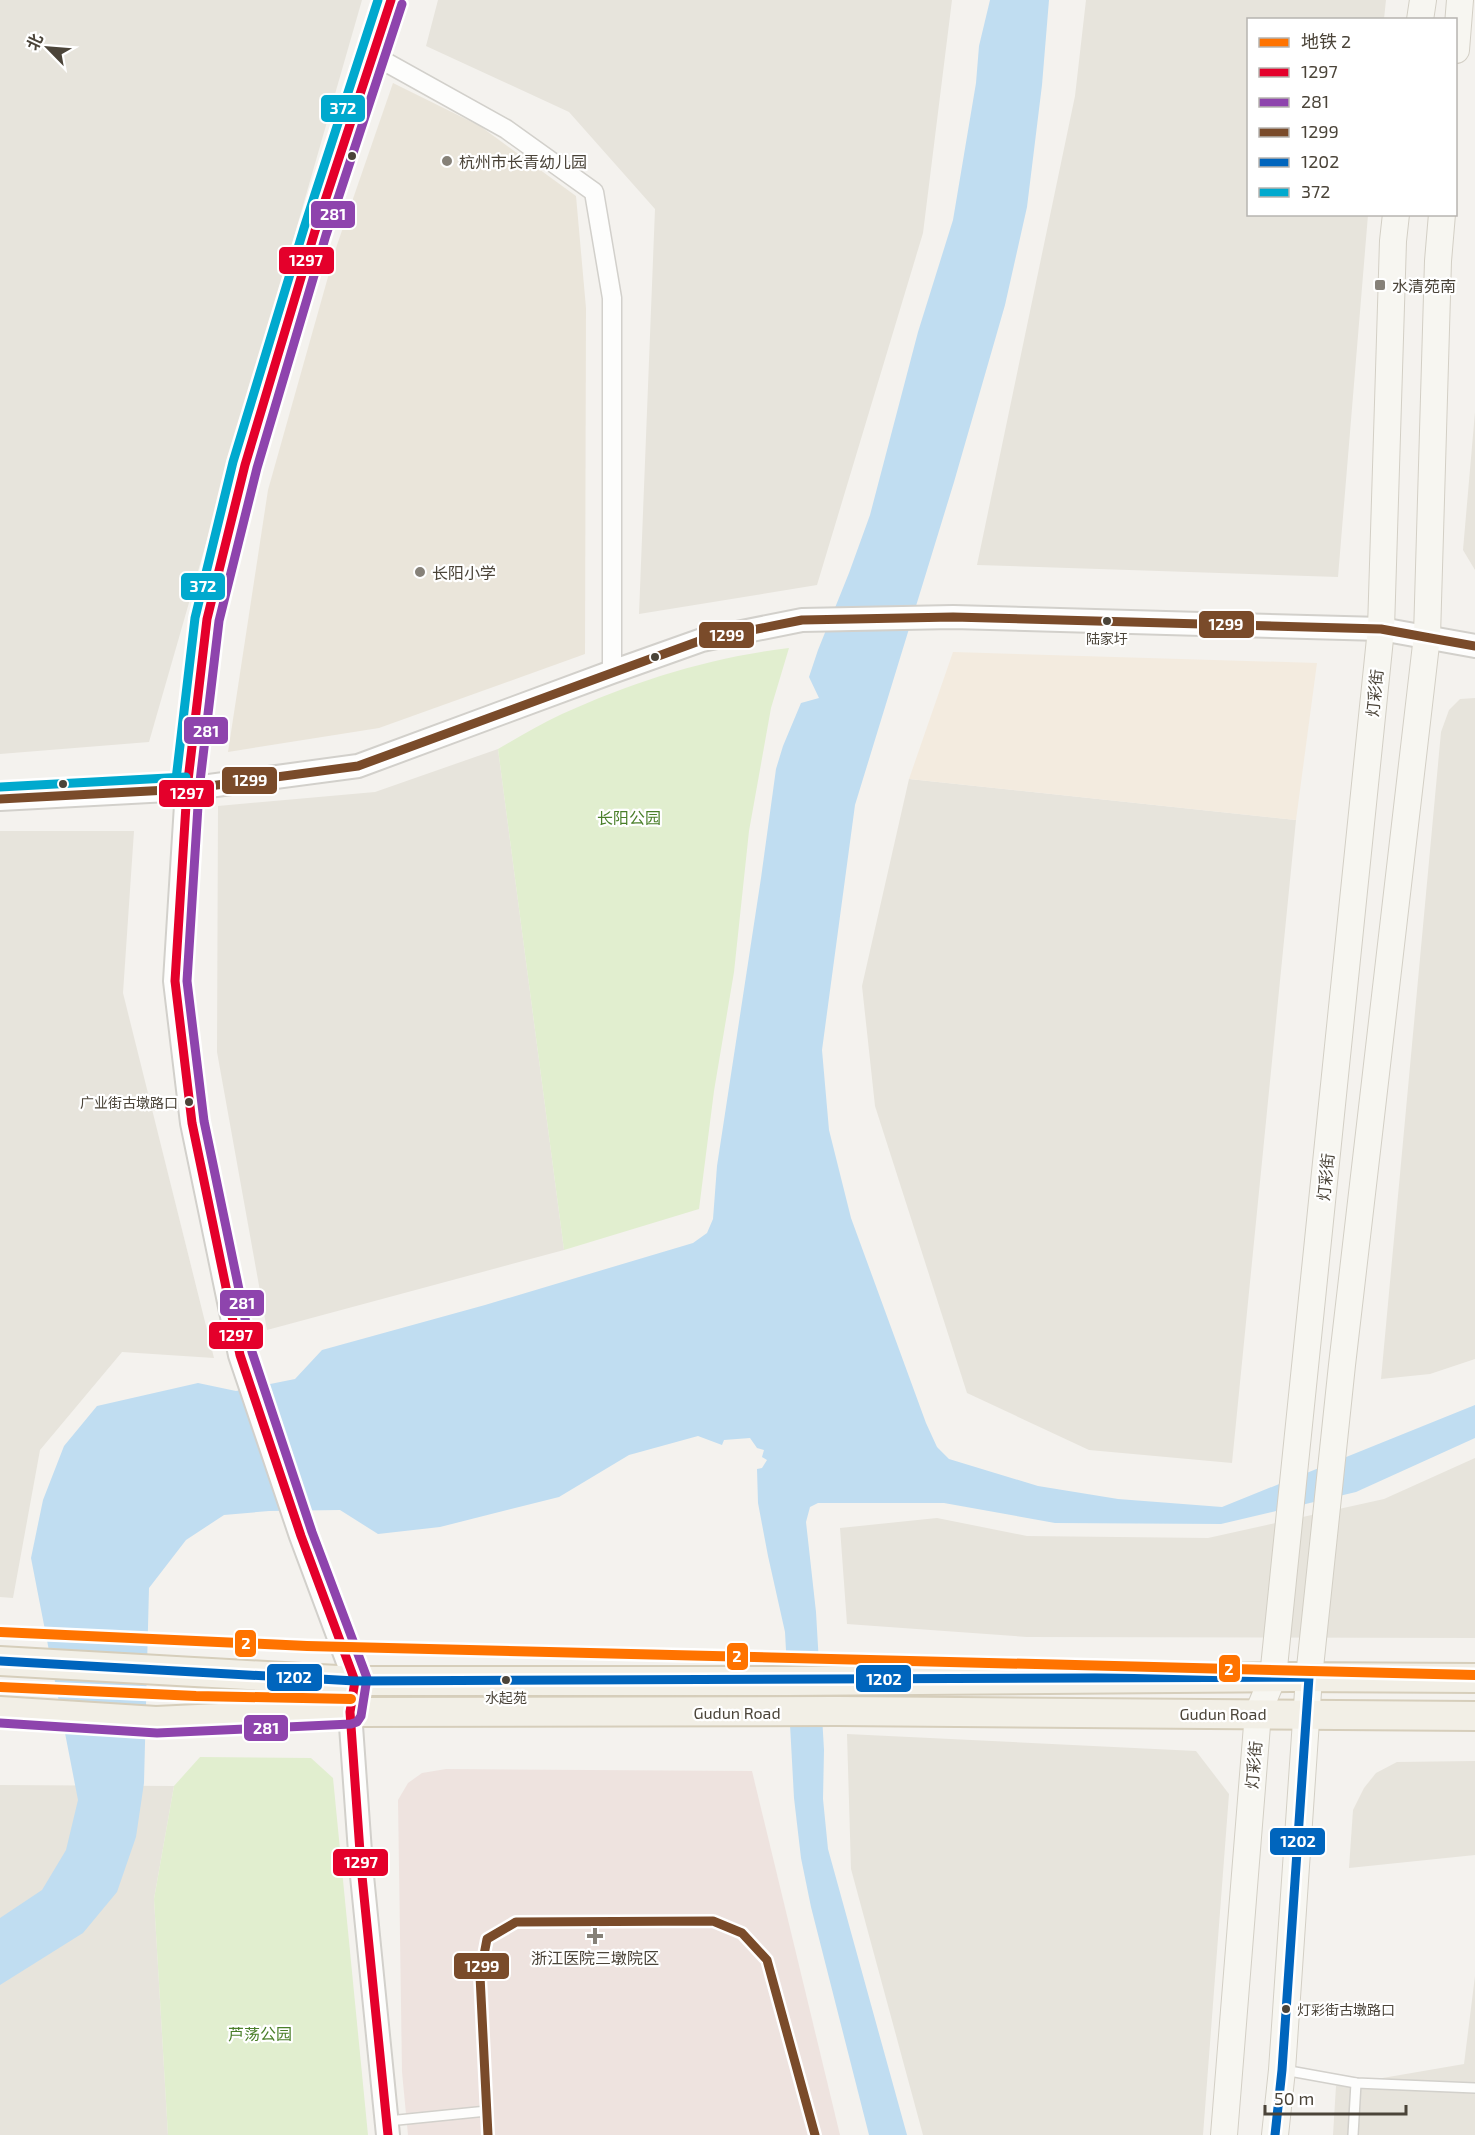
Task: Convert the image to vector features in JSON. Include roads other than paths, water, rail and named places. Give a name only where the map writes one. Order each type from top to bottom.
[{"type":"main road","points":[[1420,18],[1423,0]]},
{"type":"main road","points":[[1457,30],[1460,0]]},
{"type":"main road","name":"灯彩街","points":[[1224,2135],[1257,1713],[1274,1677],[1381,629],[1393,242],[1396,216]]},
{"type":"main road","points":[[1275,2135],[1282,2070],[1305,1714],[1342,1365],[1427,636],[1438,261],[1442,216]]},
{"type":"main road","name":"Gudun Road","points":[[0,1661],[355,1681],[1475,1678]]},
{"type":"main road","name":"Gudun Road","points":[[0,1711],[156,1720],[350,1712],[837,1711],[1475,1716]]},
{"type":"street","points":[[387,2128],[361,1866],[350,1712],[355,1681],[301,1536],[240,1355],[192,1123],[175,981],[187,789],[207,619],[239,487],[315,231],[391,0]]},
{"type":"street","points":[[373,55],[506,129],[594,192],[612,298],[612,672]]},
{"type":"street","points":[[0,799],[187,789],[358,766],[702,640],[802,620],[953,617],[1381,629],[1475,646]]},
{"type":"lane","points":[[488,2135],[480,1976],[487,1939],[516,1922],[713,1921],[742,1933],[767,1960],[815,2135]]},
{"type":"lane","points":[[1282,2070],[1356,2082],[1475,2088]]},
{"type":"lane","points":[[1353,2135],[1356,2082]]},
{"type":"lane","points":[[387,2128],[487,2111]]},
{"type":"water","points":[[990,0],[1049,0],[1042,85],[1027,207],[1005,305],[954,482],[855,805],[822,1050],[829,1130],[851,1218],[926,1423],[937,1447],[949,1459],[1038,1486],[1118,1499],[1222,1507],[1475,1405],[1475,1438],[1356,1492],[1221,1524],[1055,1523],[944,1503],[818,1503],[810,1507],[806,1522],[816,1612],[824,1750],[823,1799],[828,1849],[907,2135],[869,2135],[811,1907],[801,1858],[794,1798],[785,1632],[758,1503],[757,1469],[762,1468],[767,1460],[762,1457],[764,1450],[757,1448],[750,1438],[724,1440],[722,1445],[698,1436],[629,1455],[559,1497],[440,1527],[378,1534],[340,1510],[269,1511],[224,1515],[186,1540],[149,1588],[144,1783],[136,1837],[117,1892],[83,1933],[0,1985],[0,1918],[42,1890],[66,1850],[78,1800],[31,1558],[43,1500],[64,1446],[97,1406],[198,1383],[236,1391],[295,1379],[322,1350],[485,1305],[693,1243],[707,1233],[713,1219],[717,1166],[776,769],[801,703],[819,698],[809,677],[870,515],[918,332],[953,220],[976,83],[979,46]]},
{"type":"metro line","name":"2","points":[[0,1632],[307,1646],[1475,1675]]},
{"type":"metro line","name":"2","points":[[0,1687],[196,1696],[351,1699]]},
{"type":"place","name":"杭州市长青幼儿园","points":[[447,161]]},
{"type":"place","name":"水清苑南","points":[[1380,285]]},
{"type":"place","name":"长阳小学","points":[[420,572]]},
{"type":"place","name":"陆家圩","points":[[1107,621]]},
{"type":"place","name":"广业街古墩路口","points":[[189,1102]]},
{"type":"place","name":"水起苑","points":[[506,1680]]},
{"type":"place","name":"浙江医院三墩院区","points":[[595,1936]]},
{"type":"place","name":"灯彩街古墩路口","points":[[1286,2009]]},
{"type":"park label","name":"长阳公园","points":[[629,817]]},
{"type":"park label","name":"芦荡公园","points":[[260,2033]]}]
